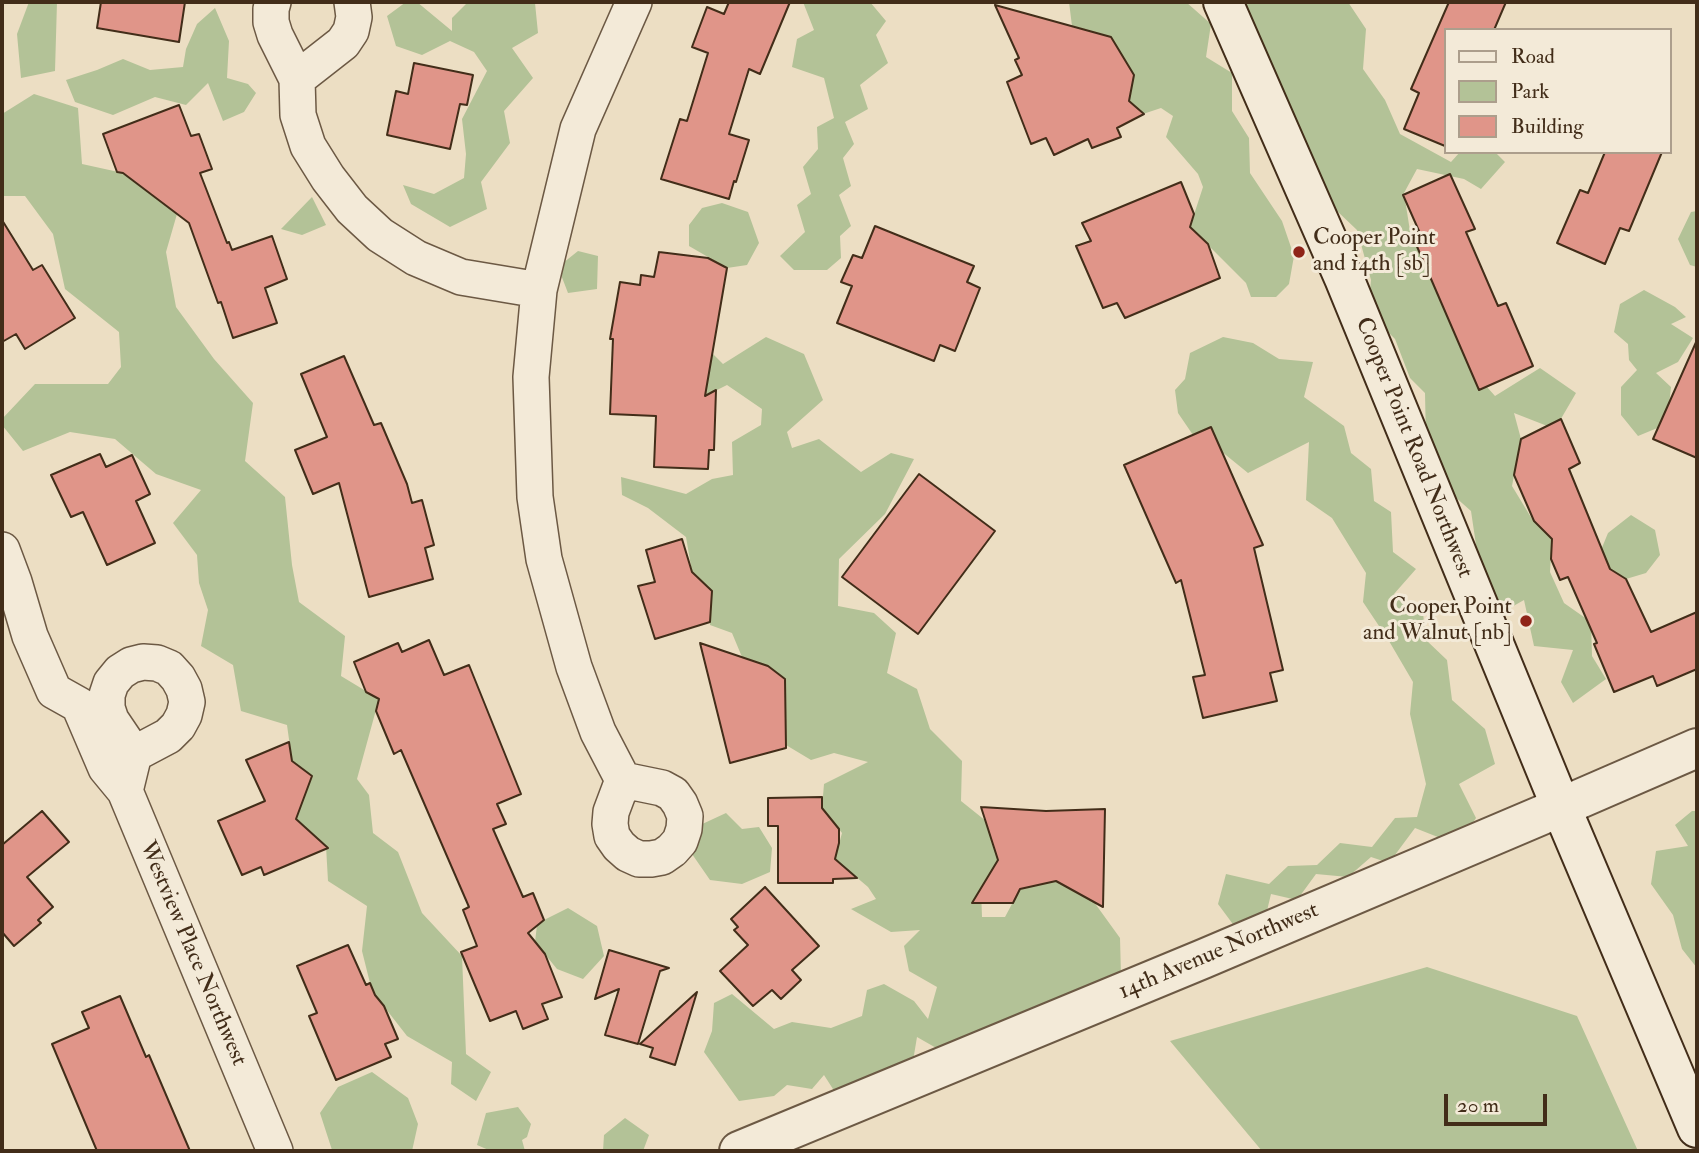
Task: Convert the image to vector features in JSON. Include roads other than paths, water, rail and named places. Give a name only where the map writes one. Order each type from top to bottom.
[{"type":"main road","name":"Cooper Point Road Northwest","points":[[1223,2],[1344,278],[1561,807],[1697,1128]]},
{"type":"main road","name":"14th Avenue Northwest","points":[[739,1151],[1207,958],[1697,748]]},
{"type":"street","points":[[273,2],[271,22],[297,79],[298,115],[308,146],[352,209],[380,235],[416,257],[461,277],[539,290]]},
{"type":"street","points":[[297,79],[343,43],[351,31],[354,17],[352,2]]},
{"type":"street","points":[[622,780],[598,732],[574,667],[544,559],[535,497],[531,377],[539,290],[578,129],[634,2]]},
{"type":"street","name":"Westview Place Northwest","points":[[2,550],[30,635],[54,691],[79,705],[106,768],[125,791],[275,1151]]},
{"type":"street","points":[[125,791],[134,754]]},
{"type":"place","name":"Cooper Point and 14th [sb]","points":[[1299,252]]},
{"type":"place","name":"Cooper Point and Walnut [nb]","points":[[1526,621]]}]
